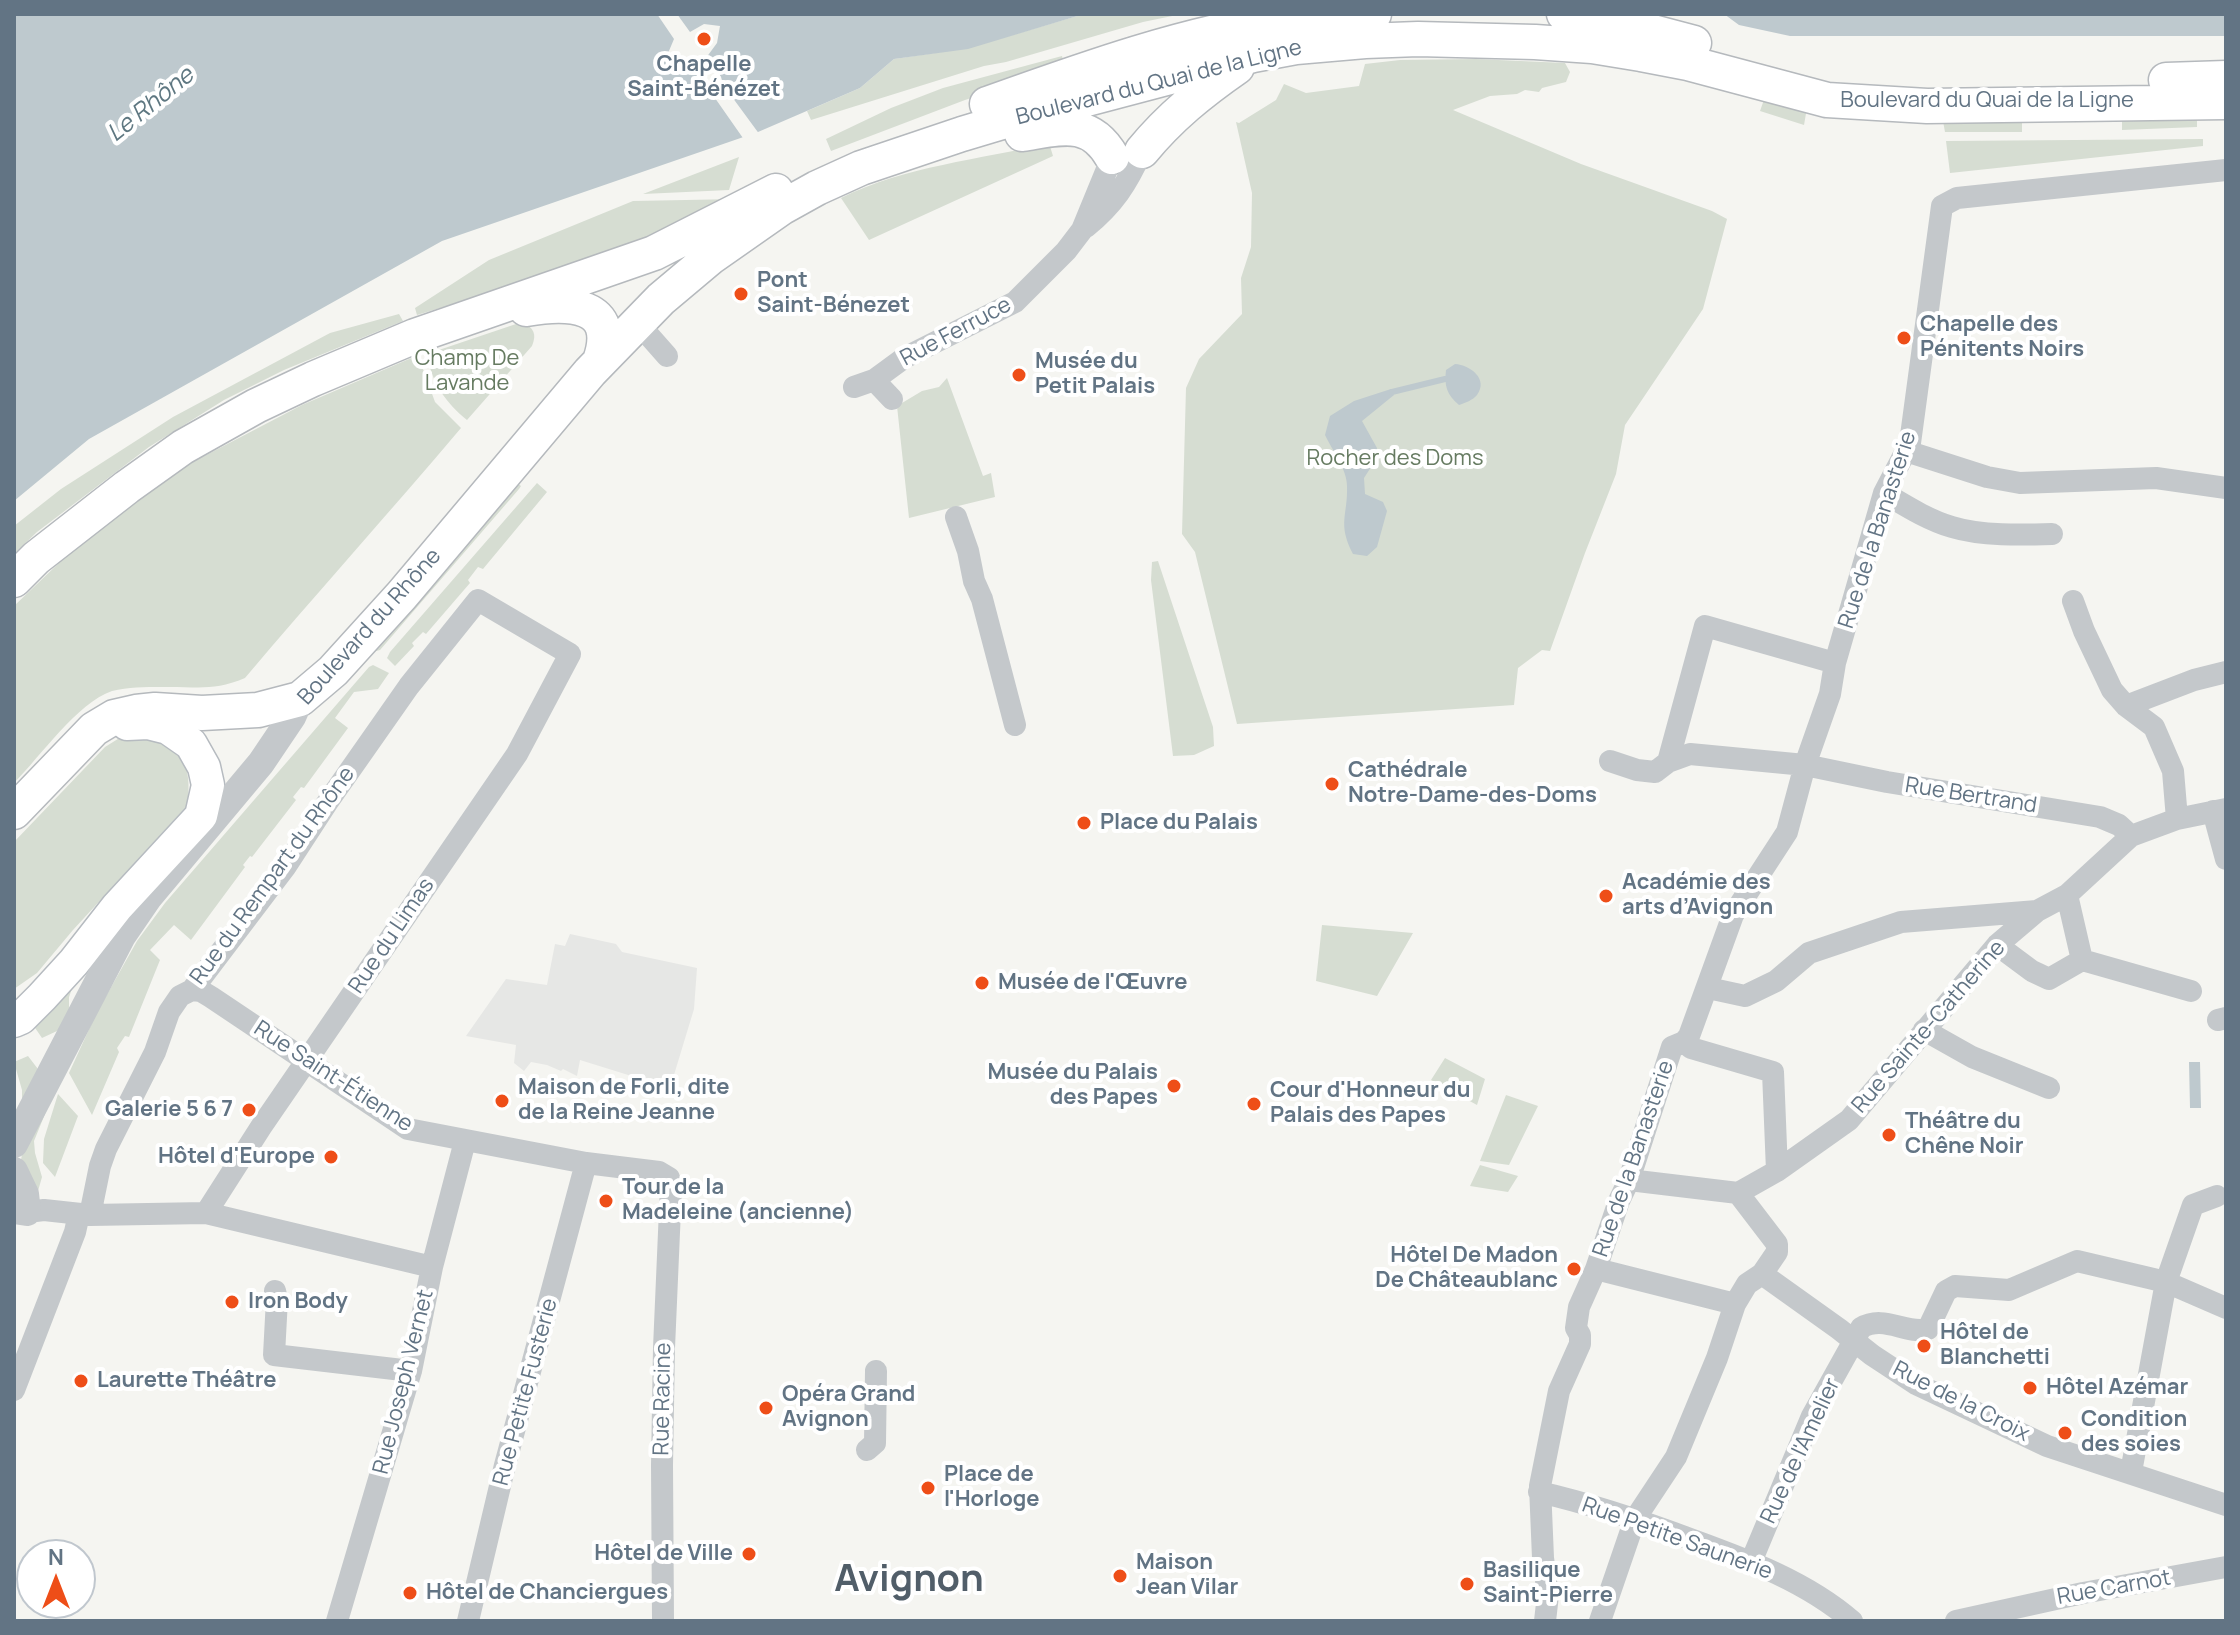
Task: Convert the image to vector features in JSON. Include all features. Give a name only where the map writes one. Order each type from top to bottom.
[{"type":"main road","name":"Boulevard du Quai de la Ligne","points":[[809,182],[840,158],[1080,72],[1182,40],[1292,17],[1374,14]]},
{"type":"main road","name":"Boulevard du Quai de la Ligne","points":[[1564,14],[1622,24],[1805,73],[1890,84],[2226,78]]},
{"type":"main road","name":"Boulevard du Quai de la Ligne","points":[[809,182],[1022,116],[1253,55],[1296,47],[1365,41],[1418,39],[1592,46],[1672,60],[1827,100],[1927,106],[2226,102]]},
{"type":"main road","points":[[1127,154],[1117,109],[1123,90],[1146,65],[1182,40]]},
{"type":"main road","points":[[1127,154],[1157,133],[1188,102],[1253,55]]},
{"type":"main road","points":[[1080,72],[1123,90]]},
{"type":"main road","points":[[896,156],[1077,128],[1088,131],[1127,154]]},
{"type":"main road","points":[[14,580],[71,530],[183,447],[256,406],[415,336],[654,253],[809,182]]},
{"type":"main road","name":"Boulevard du Rhône","points":[[300,699],[333,671],[402,595],[600,361],[637,322],[711,257],[781,208],[809,182]]},
{"type":"main road","points":[[474,316],[598,301],[637,322]]},
{"type":"main road","points":[[561,304],[579,307],[597,318],[605,348],[600,361]]},
{"type":"main road","points":[[14,812],[94,729],[114,717],[155,710],[202,713],[258,710],[300,699]]},
{"type":"main road","points":[[14,1021],[36,1004],[74,962],[117,907],[201,816],[205,802],[208,785],[204,767],[191,744],[168,728],[148,723],[126,724],[71,751]]},
{"type":"street","name":"Rue Ferruce","points":[[892,399],[864,384],[904,358],[1015,302],[1066,251],[1082,230],[1127,154]]},
{"type":"street","name":"Rue Ferruce","points":[[1082,230],[1106,210],[1127,183],[1127,154]]},
{"type":"street","name":"Rue de la Banasterie","points":[[1545,1621],[1548,1595],[1539,1492],[1559,1391],[1580,1344],[1576,1318],[1629,1180],[1672,1047],[1689,1036],[1733,915],[1787,832],[1805,765],[1830,694],[1835,663],[1884,493],[1910,443],[1942,206],[1957,198],[2226,170]]},
{"type":"street","points":[[637,322],[667,356]]},
{"type":"street","points":[[1906,451],[1987,477],[2020,483],[2156,478],[2226,488]]},
{"type":"street","points":[[1884,493],[1918,513],[1954,528],[2013,535],[2052,534]]},
{"type":"street","points":[[956,517],[982,599],[1015,725]]},
{"type":"street","name":"Rue du Limas","points":[[206,1213],[261,1127],[517,754],[570,654],[478,600]]},
{"type":"street","name":"Rue du Rempart du Rhône","points":[[14,1390],[84,1215],[106,1149],[155,1052],[169,1012],[180,996],[192,990],[286,866],[409,686],[478,600]]},
{"type":"street","points":[[2073,601],[2112,690],[2126,706],[2154,727],[2173,771],[2177,819]]},
{"type":"street","points":[[1668,762],[1705,626],[1835,663]]},
{"type":"street","points":[[2126,706],[2194,680],[2226,672]]},
{"type":"street","name":"Boulevard du Rhône","points":[[14,1144],[122,936],[148,898],[261,763],[292,717],[300,699]]},
{"type":"street","name":"Rue Bertrand","points":[[1610,761],[1655,772],[1668,762],[1690,754],[1805,765],[1887,782],[2100,817],[2119,825],[2131,836]]},
{"type":"street","points":[[2219,810],[2226,859]]},
{"type":"street","name":"Rue Sainte-Catherine","points":[[1738,1193],[1777,1171],[1849,1120],[1997,945],[2037,911],[2067,895],[2131,836],[2177,819],[2219,810]]},
{"type":"street","points":[[2067,895],[2082,960]]},
{"type":"street","points":[[1708,988],[1745,996],[1776,981],[1809,953],[1901,922],[2037,911]]},
{"type":"street","points":[[1997,945],[2032,971],[2049,979],[2082,960],[2191,991]]},
{"type":"street","name":"Rue Saint-Étienne","points":[[192,990],[211,997],[408,1129],[586,1163],[659,1172],[669,1178]]},
{"type":"street","points":[[1924,1030],[1972,1057],[2049,1088]]},
{"type":"street","points":[[1684,1042],[1691,1048],[1773,1072],[1777,1171]]},
{"type":"street","name":"Rue Joseph Vernet","points":[[337,1621],[411,1371],[432,1267],[465,1141]]},
{"type":"street","name":"Rue Petite Fusterie","points":[[468,1621],[505,1465],[586,1163]]},
{"type":"street","points":[[14,1171],[25,1194],[28,1211],[84,1215],[206,1213],[432,1267]]},
{"type":"street","name":"Rue Racine","points":[[663,1621],[662,1465],[673,1370],[669,1178]]},
{"type":"street","points":[[1600,1621],[1635,1519],[1676,1457],[1717,1358],[1735,1304],[1747,1284],[1762,1274],[1777,1252],[1777,1244],[1738,1193],[1629,1180]]},
{"type":"street","points":[[2131,1472],[2166,1282],[2193,1205],[2217,1196]]},
{"type":"street","points":[[1853,1341],[1868,1323],[1887,1323],[1922,1331],[1928,1329],[1946,1291],[1955,1286],[2009,1290],[2077,1261],[2166,1282],[2226,1308]]},
{"type":"street","points":[[1596,1269],[1735,1304]]},
{"type":"street","name":"Rue de la Croix","points":[[1762,1274],[1916,1384],[2047,1446],[2226,1505]]},
{"type":"street","points":[[275,1291],[274,1355],[411,1371]]},
{"type":"street","name":"Rue de l'Amelier","points":[[1751,1562],[1812,1416],[1853,1341]]},
{"type":"street","points":[[867,1450],[875,1443],[876,1371]]},
{"type":"street","name":"Rue Petite Saunerie","points":[[1539,1492],[1635,1519],[1751,1562],[1832,1604],[1852,1621]]},
{"type":"street","name":"Rue Carnot","points":[[1956,1621],[2083,1593],[2226,1567]]},
{"type":"shaded area","points":[[570,934],[616,944],[622,952],[697,968],[694,1009],[670,1088],[580,1060],[577,1076],[563,1069],[531,1062],[524,1071],[514,1063],[516,1045],[466,1036],[506,979],[547,985],[555,944],[565,946]]},
{"type":"green space","points":[[1084,14],[1182,14],[984,66],[811,120],[807,111],[860,88],[894,59],[968,48]]},
{"type":"green space","points":[[1062,56],[1065,67],[965,100],[831,151],[826,139],[891,108],[943,88]]},
{"type":"green space","name":"Rocher des Doms","points":[[1400,60],[1565,63],[1570,72],[1566,82],[1542,88],[1539,92],[1525,90],[1517,94],[1490,96],[1453,110],[1581,164],[1727,219],[1703,309],[1625,425],[1616,474],[1550,651],[1542,650],[1518,668],[1514,705],[1237,724],[1195,552],[1182,534],[1186,388],[1199,359],[1242,314],[1241,278],[1251,247],[1252,193],[1236,122],[1276,100],[1284,84],[1306,93],[1359,86],[1365,64]]},
{"type":"green space","points":[[1766,94],[1808,102],[1804,125],[1760,111]]},
{"type":"green space","points":[[2155,110],[2197,113],[2197,127],[2122,130],[2122,121]]},
{"type":"green space","points":[[1986,113],[2022,122],[2022,132],[1945,132],[1943,121]]},
{"type":"green space","points":[[2203,139],[2203,146],[1950,173],[1946,141]]},
{"type":"green space","points":[[1049,143],[1053,156],[869,240],[841,198],[916,171]]},
{"type":"green space","points":[[739,157],[729,190],[643,194]]},
{"type":"green space","points":[[738,199],[598,260],[417,315],[415,308],[489,260],[633,201]]},
{"type":"green space","points":[[399,314],[403,321],[284,370],[224,400],[149,447],[37,532],[14,554],[14,526],[61,489],[173,417],[330,333]]},
{"type":"green space","name":"Champ De Lavande","points":[[522,322],[533,332],[532,346],[467,420],[441,391],[432,374],[427,354]]},
{"type":"green space","points":[[416,356],[435,402],[461,428],[245,678],[213,687],[143,687],[112,691],[99,697],[72,719],[14,783],[14,606],[60,562],[137,500],[191,463],[302,405]]},
{"type":"green space","points":[[947,378],[983,476],[991,473],[995,497],[909,518],[897,406],[922,391],[939,387]]},
{"type":"green space","points":[[515,481],[521,486],[519,489],[380,650],[365,654]]},
{"type":"green space","points":[[537,483],[547,492],[483,569],[478,567],[468,580],[470,583],[426,634],[423,632],[412,643],[414,646],[395,666],[387,658],[390,652]]},
{"type":"green space","points":[[1158,561],[1213,727],[1214,746],[1194,755],[1173,756],[1151,580],[1152,562]]},
{"type":"green space","points":[[373,665],[389,673],[378,689],[354,692],[335,718],[348,728],[304,788],[301,787],[293,797],[296,800],[243,865],[245,867],[191,940],[174,925],[150,950],[160,960],[129,1037],[125,1036],[117,1048],[119,1052],[92,1115],[69,1073],[96,1014],[137,941],[165,903]]},
{"type":"green space","points":[[144,735],[175,749],[184,761],[188,776],[187,806],[37,973],[14,989],[14,842],[105,747],[121,737]]},
{"type":"green space","points":[[1322,925],[1413,933],[1377,996],[1316,981]]},
{"type":"green space","points":[[73,986],[69,997],[69,1017],[57,1031],[42,1038],[31,1022]]},
{"type":"green space","points":[[28,1056],[41,1073],[22,1108],[22,1090],[14,1062]]},
{"type":"green space","points":[[1445,1058],[1485,1079],[1477,1105],[1431,1080]]},
{"type":"green space","points":[[54,1092],[34,1141],[42,1177],[38,1191],[21,1160],[24,1141]]},
{"type":"green space","points":[[58,1094],[78,1116],[55,1177],[43,1163],[44,1139]]},
{"type":"green space","points":[[1506,1095],[1538,1106],[1509,1165],[1480,1161]]},
{"type":"green space","points":[[1480,1165],[1518,1176],[1508,1192],[1470,1186]]},
{"type":"water","name":"Le Rhône","points":[[14,14],[1084,14],[968,49],[894,59],[860,88],[758,132],[442,241],[89,439],[14,501]]},
{"type":"water","points":[[1724,14],[2226,14],[2226,36],[1790,36],[1739,25]]},
{"type":"water","points":[[1455,364],[1472,370],[1481,384],[1475,397],[1459,405],[1449,394],[1446,381],[1446,370]]},
{"type":"water","points":[[1391,389],[1394,395],[1362,421],[1377,448],[1375,461],[1364,478],[1365,494],[1383,502],[1387,511],[1377,547],[1367,556],[1353,554],[1344,527],[1346,480],[1325,435],[1330,416],[1354,401]]},
{"type":"water","points":[[2189,1062],[2200,1062],[2201,1108],[2190,1108]]},
{"type":"pier","name":"Pont Saint-Bénezet","points":[[657,14],[677,14],[690,32],[704,24],[720,26],[717,43],[706,58],[760,135],[745,141],[687,58],[666,58],[674,39]]},
{"type":"waterway","points":[[1392,392],[1445,379]]},
{"type":"place","name":"Chapelle Saint-Bénézet","points":[[704,39]]},
{"type":"place","name":"Pont Saint-Bénezet","points":[[741,294]]},
{"type":"place","name":"Chapelle des Pénitents Noirs","points":[[1904,338]]},
{"type":"place","name":"Musée du Petit Palais","points":[[1019,375]]},
{"type":"place","name":"Cathédrale Notre-Dame-des-Doms","points":[[1332,784]]},
{"type":"place","name":"Place du Palais","points":[[1084,823]]},
{"type":"place","name":"Académie des arts d’Avignon","points":[[1606,896]]},
{"type":"place","name":"Musée de l'Œuvre","points":[[982,983]]},
{"type":"place","name":"Musée du Palais des Papes","points":[[1174,1086]]},
{"type":"place","name":"Maison de Forli, dite de la Reine Jeanne","points":[[502,1101]]},
{"type":"place","name":"Cour d'Honneur du Palais des Papes","points":[[1254,1104]]},
{"type":"place","name":"Galerie 5 6 7","points":[[249,1110]]},
{"type":"place","name":"Théâtre du Chêne Noir","points":[[1889,1135]]},
{"type":"place","name":"Hôtel d'Europe","points":[[331,1157]]},
{"type":"place","name":"Tour de la Madeleine (ancienne)","points":[[606,1201]]},
{"type":"place","name":"Hôtel De Madon De Châteaublanc","points":[[1574,1269]]},
{"type":"place","name":"Iron Body","points":[[232,1302]]},
{"type":"place","name":"Hôtel de Blanchetti","points":[[1924,1346]]},
{"type":"place","name":"Laurette Théâtre","points":[[81,1381]]},
{"type":"place","name":"Hôtel Azémar","points":[[2030,1388]]},
{"type":"place","name":"Opéra Grand Avignon","points":[[766,1408]]},
{"type":"place","name":"Condition des soies","points":[[2065,1433]]},
{"type":"place","name":"Place de l'Horloge","points":[[928,1488]]},
{"type":"place","name":"Hôtel de Ville","points":[[749,1554]]},
{"type":"place","name":"Maison Jean Vilar","points":[[1120,1576]]},
{"type":"place","name":"Basilique Saint-Pierre","points":[[1467,1584]]},
{"type":"place","name":"Hôtel de Chanciergues","points":[[410,1593]]},
{"type":"district","name":"Avignon","points":[[909,1580]]}]
